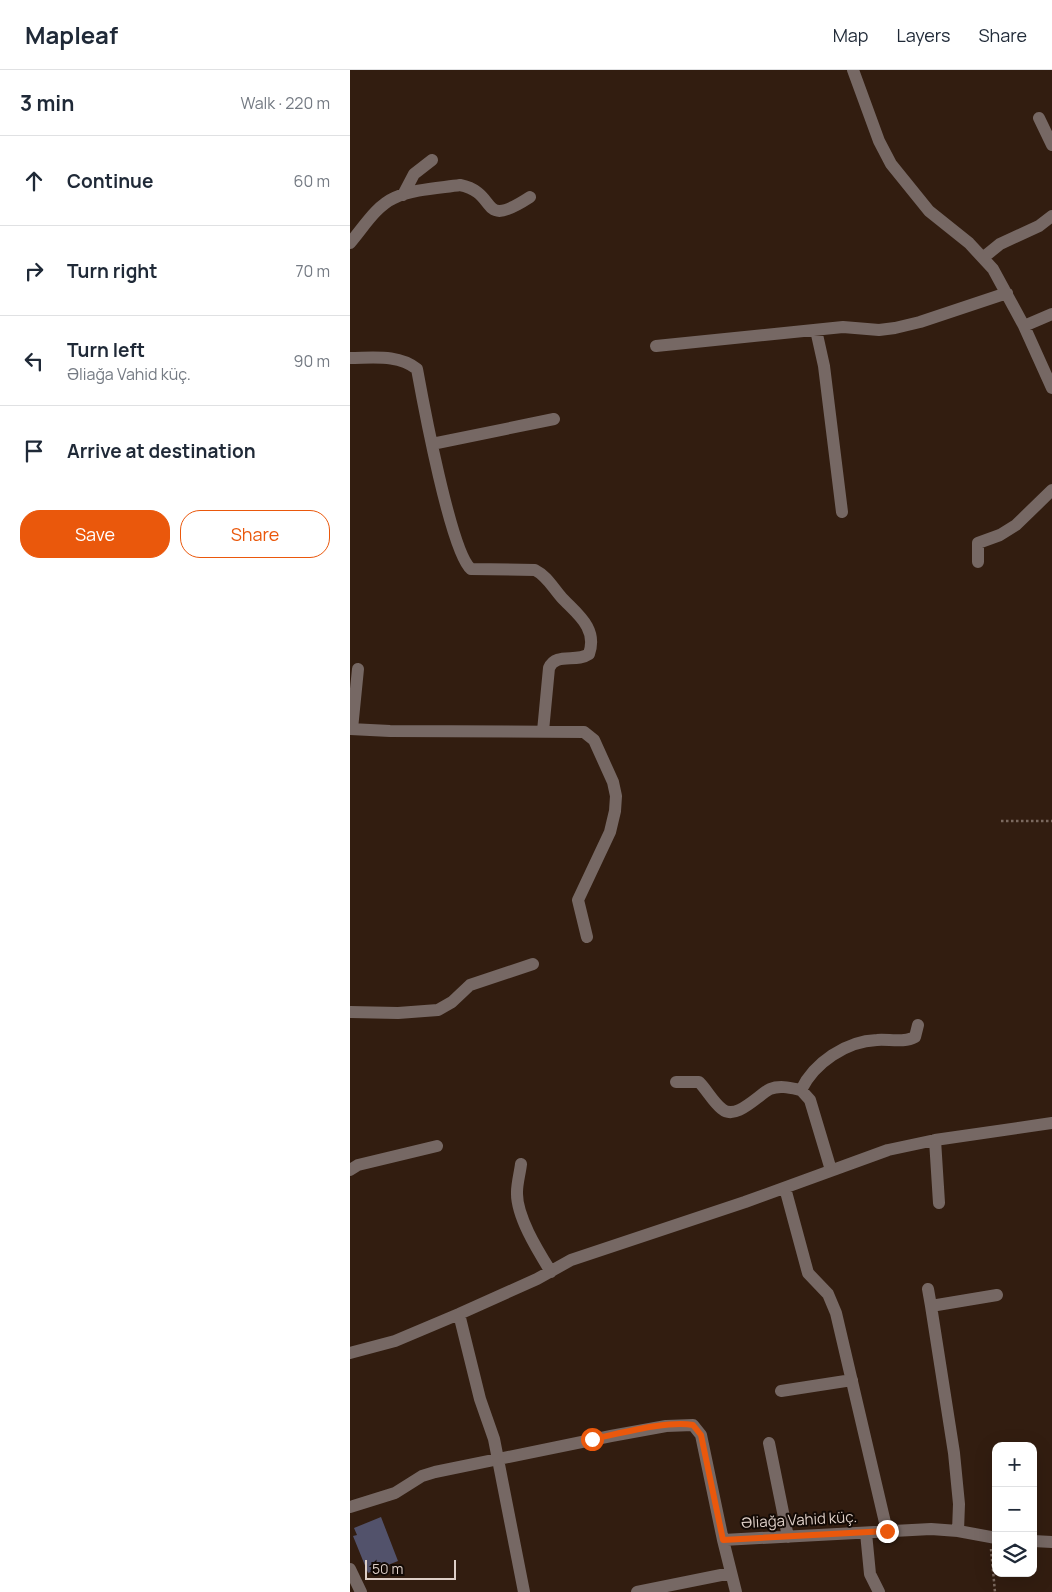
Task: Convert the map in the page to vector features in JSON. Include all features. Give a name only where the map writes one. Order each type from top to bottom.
[{"type":"street","points":[[853,70],[879,141],[891,164],[929,210],[984,257],[1007,293],[1052,388]]},
{"type":"street","points":[[1039,118],[1052,145]]},
{"type":"street","points":[[404,194],[414,174],[432,160]]},
{"type":"street","points":[[350,243],[381,207],[393,198],[404,194],[460,185],[469,187],[495,210],[501,212],[509,211],[530,197]]},
{"type":"street","points":[[984,257],[1000,244],[1038,226],[1052,216]]},
{"type":"street","points":[[656,346],[843,327],[879,330],[895,328],[920,322],[1007,293]]},
{"type":"street","points":[[1024,326],[1052,314]]},
{"type":"street","points":[[816,330],[824,366],[842,512]]},
{"type":"street","points":[[350,358],[394,358],[408,362],[417,369],[432,444],[455,535],[465,564],[471,569],[535,570],[543,574],[562,599],[586,622],[590,639],[589,654],[583,658],[558,659],[552,662],[548,668],[543,731]]},
{"type":"street","points":[[432,444],[554,419]]},
{"type":"street","points":[[978,562],[978,543],[1000,535],[1016,525],[1052,490]]},
{"type":"street","points":[[358,669],[351,729],[543,731],[584,732],[590,734],[613,782],[616,796],[610,832],[578,900],[587,937]]},
{"type":"street","points":[[350,1012],[398,1013],[438,1010],[452,1002],[470,985],[533,964]]},
{"type":"street","points":[[801,1090],[808,1077],[830,1056],[874,1040],[909,1040],[915,1036],[918,1025]]},
{"type":"street","points":[[676,1082],[699,1082],[722,1110],[730,1112],[739,1110],[770,1089],[780,1087],[801,1090],[810,1100],[831,1170]]},
{"type":"street","points":[[350,1353],[395,1341],[551,1272],[571,1260],[785,1188],[888,1150],[935,1140],[1052,1123]]},
{"type":"street","points":[[935,1140],[939,1203]]},
{"type":"street","points":[[350,1170],[358,1165],[437,1146]]},
{"type":"street","points":[[521,1164],[517,1192],[519,1208],[538,1251],[551,1272]]},
{"type":"street","points":[[785,1188],[808,1273],[828,1294],[836,1313],[887,1531]]},
{"type":"street","points":[[928,1289],[954,1453],[959,1504],[958,1531]]},
{"type":"street","points":[[931,1306],[997,1295]]},
{"type":"street","points":[[459,1314],[480,1399],[498,1458],[524,1592]]},
{"type":"street","points":[[781,1391],[852,1380]]},
{"type":"street","points":[[350,1507],[394,1493],[422,1476],[498,1458],[685,1423],[693,1425],[701,1435],[736,1592]]},
{"type":"street","points":[[769,1443],[788,1537]]},
{"type":"street","name":"Əliağa Vahid küç.","points":[[723,1540],[931,1529],[958,1531],[992,1538]]},
{"type":"street","points":[[866,1533],[870,1574],[879,1592]]},
{"type":"street","points":[[1037,1541],[1052,1542]]},
{"type":"street","points":[[350,1569],[361,1592]]},
{"type":"street","points":[[637,1592],[732,1573]]},
{"type":"path","points":[[1001,821],[1052,821]]},
{"type":"path","points":[[994,1577],[995,1592]]},
{"type":"building","points":[[381,1517],[398,1561],[368,1573],[353,1536],[357,1535],[354,1528]]},
{"type":"route","points":[[592,1439],[685,1423],[693,1425],[701,1435],[723,1540],[887,1531]]}]
